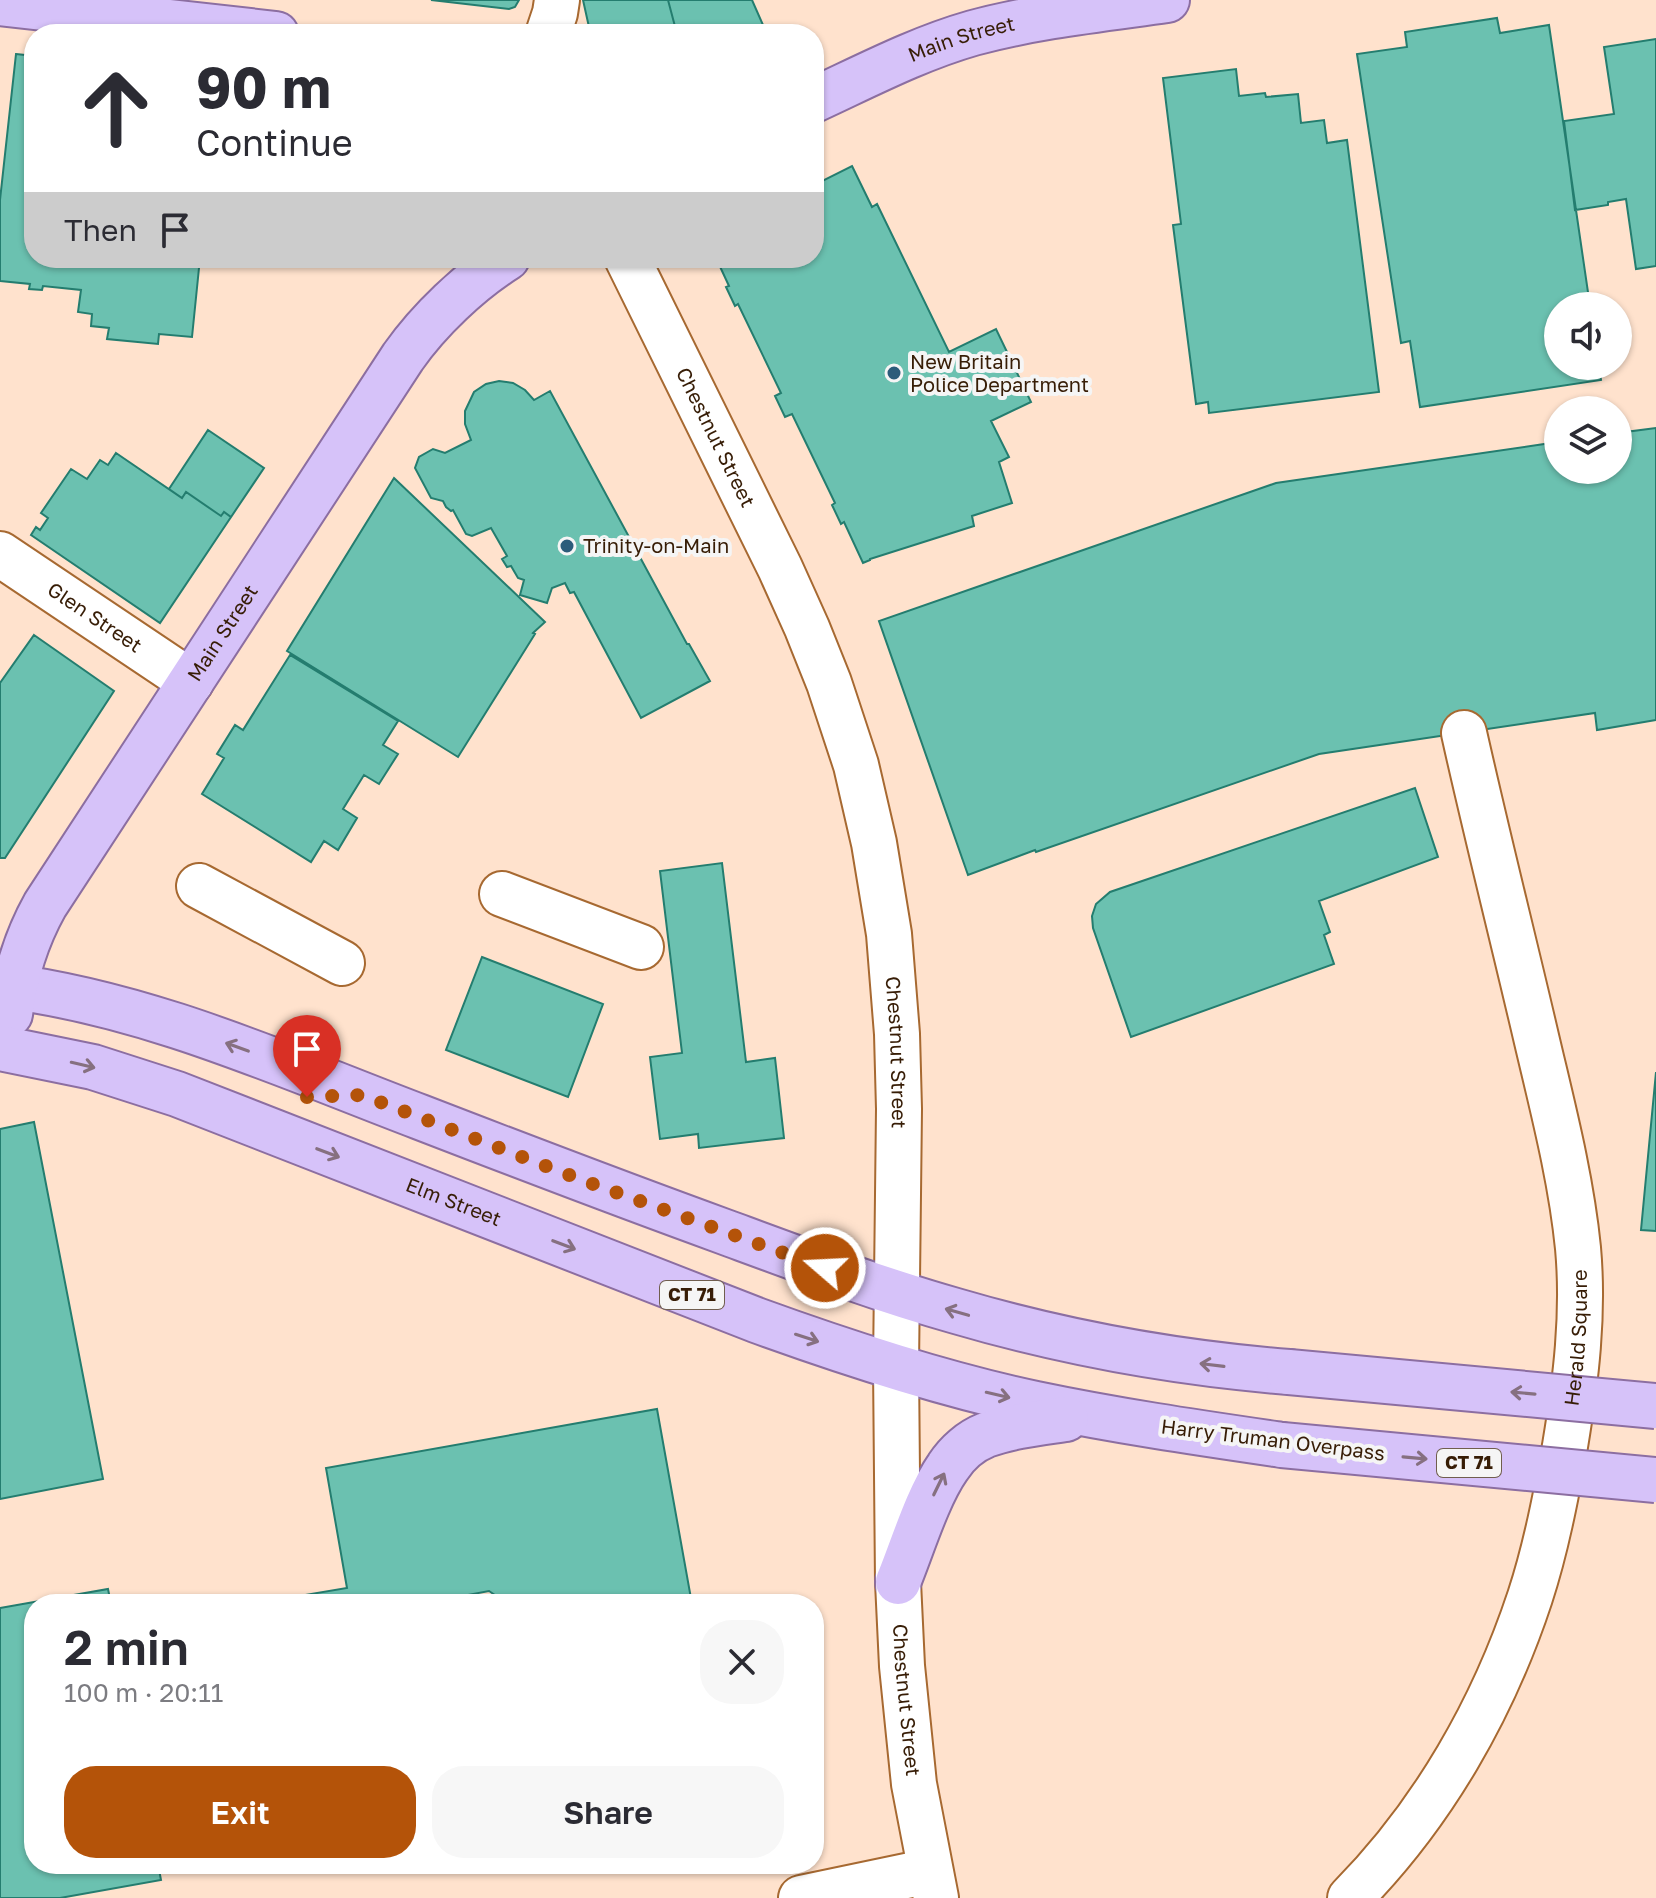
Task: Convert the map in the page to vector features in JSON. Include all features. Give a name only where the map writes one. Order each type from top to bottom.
[{"type":"main road","name":"Main Street","points":[[824,95],[883,67],[973,34],[1030,21],[1167,0]]},
{"type":"main road","points":[[0,3],[187,24]]},
{"type":"main road","name":"Main Street","points":[[3,1048],[8,986],[45,905],[410,347],[435,318],[493,268]]},
{"type":"main road","points":[[8,986],[73,997],[146,1016],[261,1056],[582,1180],[801,1260],[979,1318],[1088,1344],[1200,1364],[1656,1406]]},
{"type":"main road","name":"Elm Street","points":[[3,1048],[93,1067],[177,1094],[756,1320],[896,1366]]},
{"type":"main road","points":[[244,1120],[266,1106],[287,1101],[331,1095],[362,1095]]},
{"type":"main road","name":"Harry Truman Overpass","points":[[896,1366],[979,1391],[1094,1415],[1282,1445],[1656,1480]]},
{"type":"main road","points":[[898,1582],[931,1499],[947,1468],[965,1447],[986,1435],[1005,1430],[1094,1415]]},
{"type":"street","points":[[551,24],[557,0]]},
{"type":"street","name":"Chestnut Street","points":[[632,268],[794,598],[829,683],[856,765],[882,883],[895,997],[899,1109],[896,1366],[902,1666],[914,1784],[933,1885]]},
{"type":"street","name":"Glen Street","points":[[0,554],[191,682]]},
{"type":"street","name":"Herald Square","points":[[1350,1898],[1416,1821],[1437,1790],[1481,1715],[1512,1646],[1530,1595],[1552,1514],[1578,1347],[1578,1251],[1565,1161],[1464,733]]},
{"type":"street","points":[[199,886],[342,963]]},
{"type":"street","points":[[502,894],[641,947]]},
{"type":"street","points":[[801,1898],[933,1885]]},
{"type":"building","points":[[431,0],[519,0],[515,7],[509,9]]},
{"type":"building","points":[[583,0],[668,0],[674,24],[588,24]]},
{"type":"building","points":[[668,0],[752,0],[763,24],[674,24]]},
{"type":"building","points":[[1497,18],[1500,33],[1549,25],[1588,292],[1544,292],[1544,380],[1601,380],[1420,407],[1410,341],[1401,343],[1357,54],[1407,47],[1405,32]]},
{"type":"building","points":[[1656,39],[1656,266],[1636,269],[1626,199],[1575,210],[1564,121],[1614,114],[1604,47]]},
{"type":"building","points":[[16,54],[24,55],[24,268],[199,268],[192,337],[159,334],[158,344],[107,339],[109,328],[91,326],[92,314],[78,312],[81,290],[43,286],[42,290],[29,289],[30,284],[0,281],[0,200]]},
{"type":"building","points":[[1236,69],[1239,96],[1298,94],[1301,123],[1324,120],[1327,143],[1347,140],[1379,392],[1209,413],[1208,402],[1196,404],[1173,225],[1181,224],[1163,78]]},
{"type":"building","name":"New Britain Police Department","points":[[852,166],[872,207],[877,204],[949,352],[996,329],[1031,402],[991,421],[1009,457],[999,462],[1012,503],[972,516],[974,526],[863,563],[844,522],[841,524],[832,505],[835,503],[792,414],[785,417],[775,396],[781,393],[738,304],[735,306],[721,268],[824,268],[824,180]]},
{"type":"building","name":"Trinity-on-Main","points":[[499,381],[513,383],[534,400],[550,391],[710,681],[641,718],[574,592],[570,593],[565,583],[552,588],[547,603],[520,595],[524,580],[518,578],[511,566],[507,567],[502,559],[507,556],[491,528],[472,536],[466,534],[453,510],[446,507],[443,501],[431,498],[415,468],[419,457],[433,449],[445,453],[471,440],[465,424],[465,411],[474,392],[486,384]]},
{"type":"building","points":[[1656,428],[1656,720],[1597,730],[1595,713],[1319,754],[968,875],[879,621],[1276,483],[1544,444],[1544,484],[1632,484],[1632,431]]},
{"type":"building","points":[[208,430],[264,468],[231,517],[224,512],[221,516],[186,492],[182,498],[169,489]]},
{"type":"building","points":[[116,453],[182,498],[186,492],[221,516],[224,512],[231,517],[160,623],[31,535],[36,527],[40,530],[48,518],[41,513],[71,469],[87,479],[100,460],[108,465]]},
{"type":"building","points":[[394,478],[545,622],[533,633],[458,757],[287,651]]},
{"type":"building","points":[[34,635],[114,691],[5,858],[0,858],[0,683]]},
{"type":"building","points":[[290,655],[398,721],[383,745],[398,754],[379,784],[364,775],[343,809],[357,818],[338,850],[324,841],[311,862],[202,794],[224,758],[217,754],[235,725],[243,730]]},
{"type":"building","points":[[1415,788],[1438,857],[1319,901],[1330,932],[1324,935],[1334,964],[1131,1037],[1093,928],[1092,916],[1096,904],[1110,892]]},
{"type":"building","points":[[722,863],[746,1062],[775,1058],[784,1138],[699,1148],[698,1134],[660,1139],[650,1057],[682,1053],[660,871]]},
{"type":"building","points":[[482,957],[603,1004],[568,1097],[446,1050]]},
{"type":"building","points":[[1656,1072],[1656,1231],[1641,1230]]},
{"type":"building","points":[[34,1122],[103,1479],[0,1499],[0,1129]]},
{"type":"building","points":[[657,1409],[690,1594],[493,1594],[489,1591],[473,1594],[311,1594],[347,1588],[326,1468]]},
{"type":"building","points":[[108,1589],[109,1594],[80,1594]]},
{"type":"building","points":[[24,1604],[24,1874],[160,1874],[161,1880],[60,1898],[0,1898],[0,1608]]},
{"type":"place","name":"New Britain Police Department","points":[[894,373]]},
{"type":"place","name":"Trinity-on-Main","points":[[567,546]]},
{"type":"route","points":[[307,1097],[362,1095],[582,1180],[825,1268]]}]
